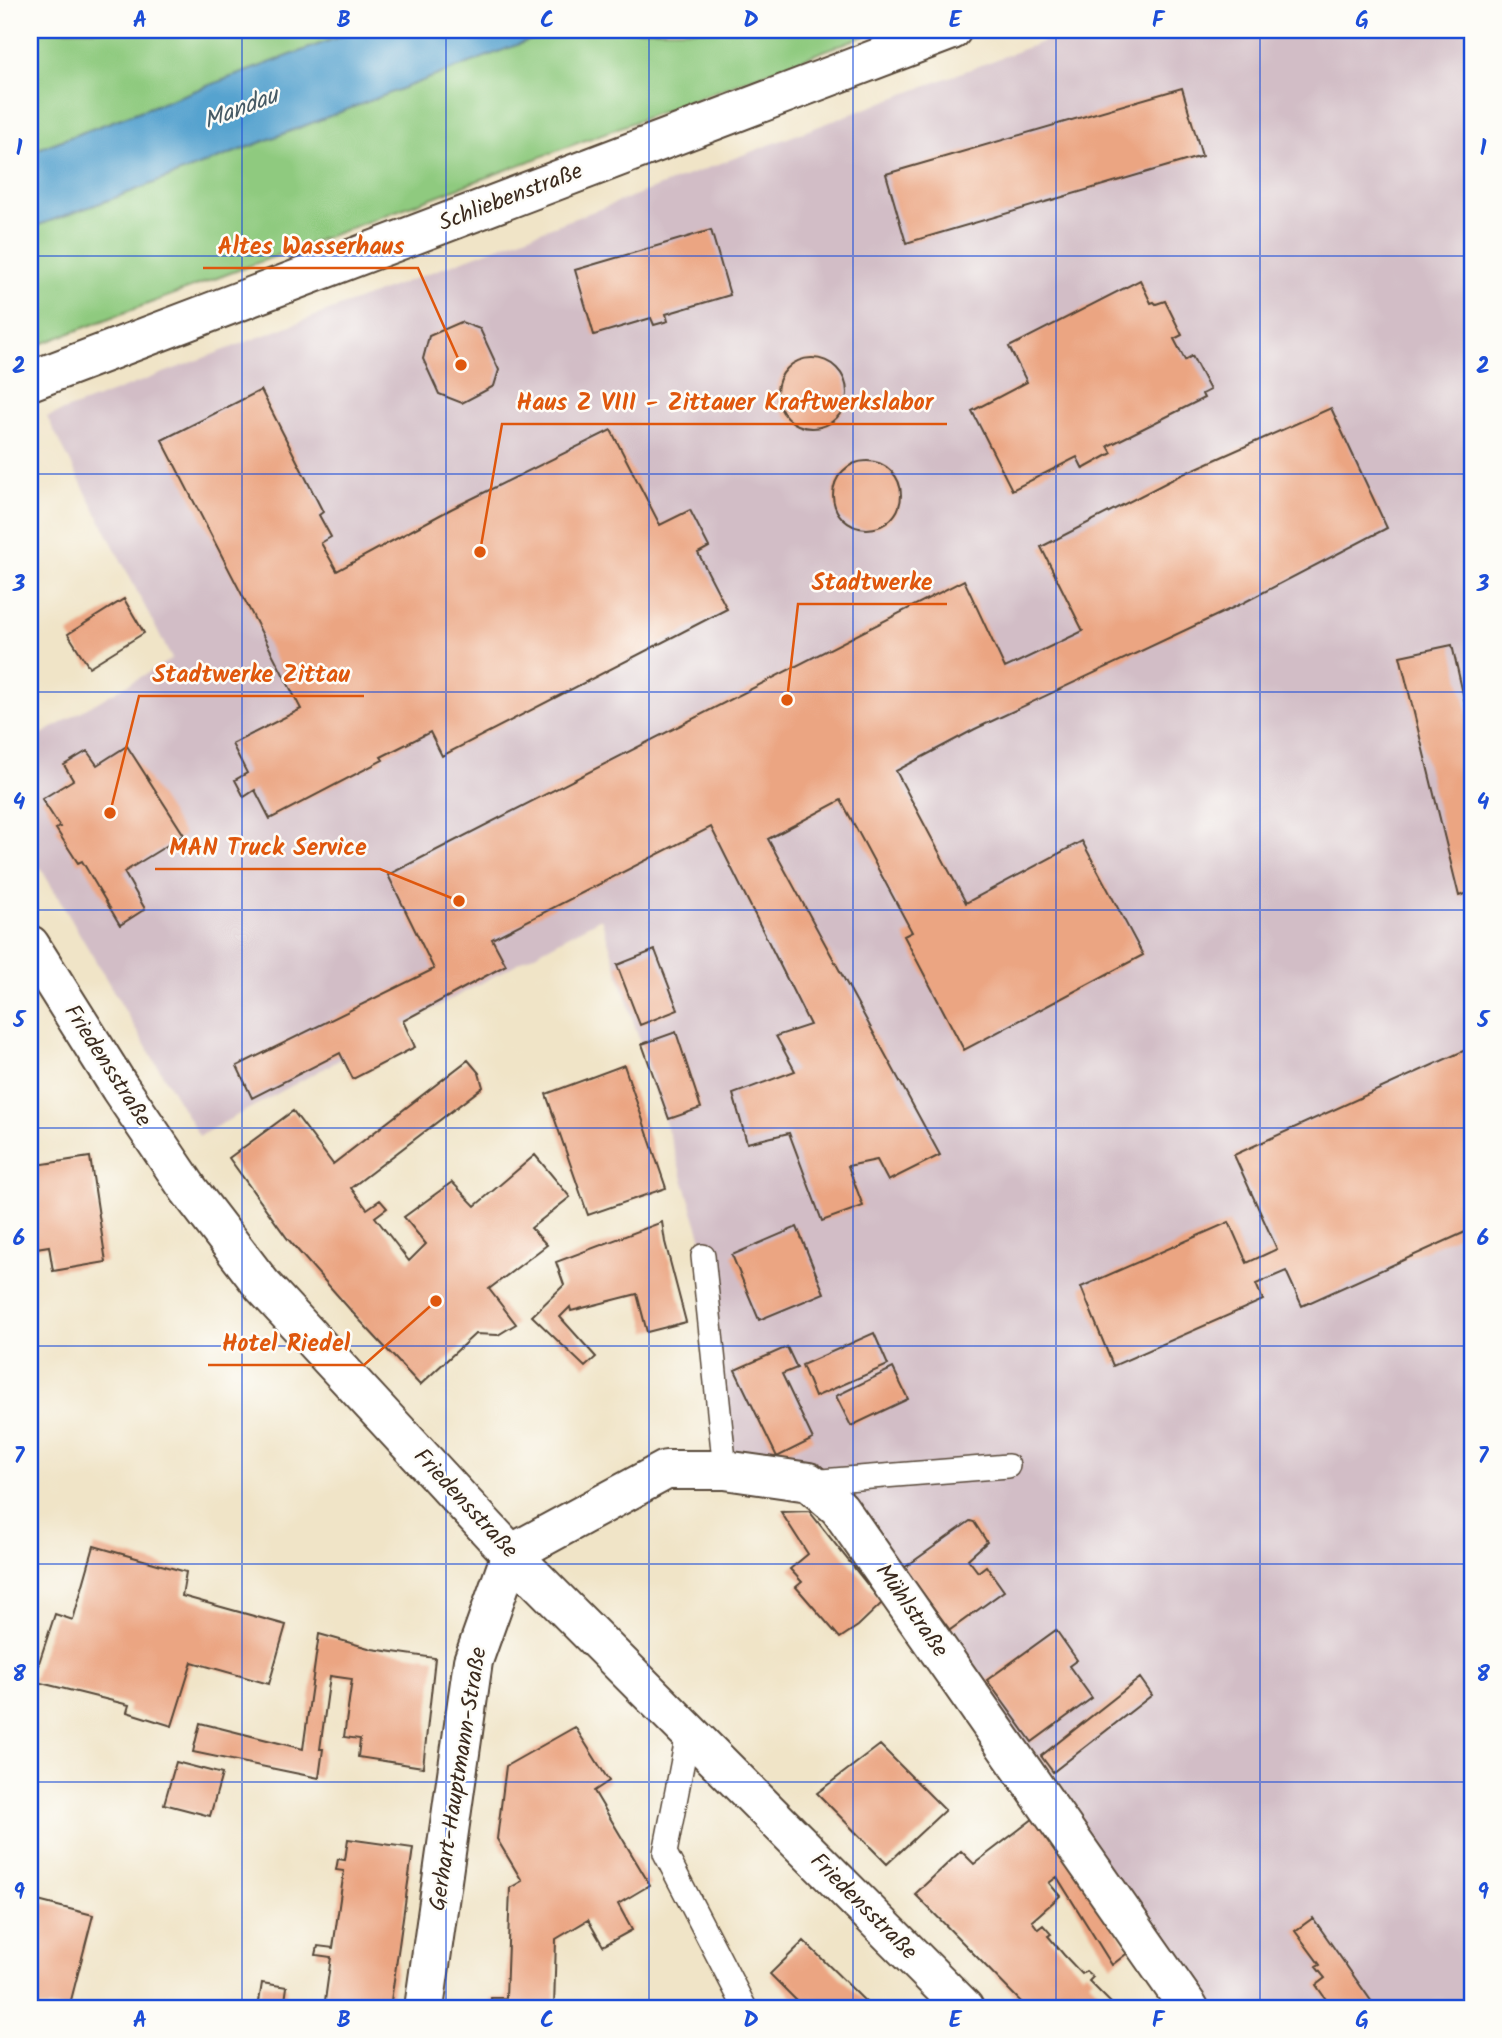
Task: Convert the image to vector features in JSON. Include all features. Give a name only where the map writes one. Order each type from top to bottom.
[{"type":"street","name":"Schliebenstraße","points":[[30,382],[952,30]]},
{"type":"street","name":"Friedensstraße","points":[[30,945],[173,1167],[262,1285],[511,1554],[964,2008]]},
{"type":"street","points":[[511,1554],[666,1470],[725,1470],[809,1482]]},
{"type":"street","name":"Mühlstraße","points":[[809,1482],[839,1508],[1189,2008]]},
{"type":"street","name":"Gerhart-Hauptmann-Straße","points":[[424,2008],[473,1661],[511,1554]]},
{"type":"lane","points":[[703,1256],[725,1470]]},
{"type":"lane","points":[[809,1482],[1008,1466]]},
{"type":"lane","points":[[688,1734],[665,1853],[745,2008]]},
{"type":"shaded area","points":[[1074,30],[1472,30],[1472,2008],[1196,2008],[825,1478],[730,1460],[705,1249],[601,918],[199,1136],[30,850],[30,741],[172,659],[47,417]]},
{"type":"green space","points":[[30,30],[358,30],[30,152]]},
{"type":"green space","points":[[556,30],[880,30],[30,348],[30,228]]},
{"type":"water","name":"Mandau","points":[[358,30],[556,30],[30,228],[30,152]]},
{"type":"building","points":[[1182,88],[1202,156],[906,243],[886,174]]},
{"type":"building","points":[[711,230],[730,295],[666,314],[668,321],[654,325],[651,318],[594,335],[575,270]]},
{"type":"building","points":[[1140,280],[1151,303],[1165,301],[1182,335],[1174,339],[1185,360],[1192,356],[1210,390],[1202,394],[1204,398],[1108,446],[1112,453],[1083,469],[1077,457],[1012,490],[972,411],[1027,382],[1009,347]]},
{"type":"building","points":[[461,322],[480,329],[499,370],[494,386],[462,403],[439,394],[423,359],[429,336]]},
{"type":"building","points":[[819,358],[832,364],[841,373],[845,379],[845,407],[837,418],[826,426],[805,428],[787,418],[779,407],[777,386],[787,368],[798,360]]},
{"type":"building","points":[[261,390],[323,512],[319,515],[331,537],[321,543],[337,571],[451,509],[611,430],[660,525],[690,510],[709,547],[698,553],[727,609],[442,756],[430,732],[381,757],[383,760],[270,819],[255,790],[244,797],[235,780],[247,773],[232,744],[301,709],[162,440]]},
{"type":"building","points":[[1331,408],[1387,528],[1243,603],[975,729],[896,771],[966,903],[1082,841],[1143,955],[964,1050],[904,936],[912,932],[841,800],[768,839],[940,1155],[888,1181],[877,1160],[848,1166],[863,1206],[822,1221],[789,1133],[747,1143],[733,1094],[795,1071],[776,1036],[810,1025],[711,827],[492,939],[506,965],[403,1021],[415,1047],[353,1079],[340,1053],[252,1098],[237,1066],[434,969],[388,875],[964,580],[1005,668],[1083,631],[1041,547],[1181,475]]},
{"type":"building","points":[[860,461],[874,461],[886,466],[896,476],[901,495],[896,514],[886,524],[874,529],[860,529],[848,524],[838,514],[833,502],[833,488],[838,476],[848,466]]},
{"type":"building","points":[[124,599],[144,633],[89,667],[68,634]]},
{"type":"building","points":[[1452,645],[1472,733],[1472,892],[1459,896],[1400,656]]},
{"type":"building","points":[[127,746],[184,835],[124,872],[145,909],[120,925],[82,861],[78,863],[56,829],[60,827],[42,799],[73,780],[64,765],[87,751],[97,765]]},
{"type":"building","points":[[655,950],[678,1010],[640,1025],[617,965]]},
{"type":"building","points":[[676,1032],[701,1108],[669,1119],[642,1044]]},
{"type":"building","points":[[1472,1047],[1472,1229],[1302,1306],[1286,1271],[1256,1284],[1263,1300],[1113,1366],[1081,1287],[1229,1222],[1247,1263],[1277,1249],[1234,1155]]},
{"type":"building","points":[[468,1060],[479,1073],[483,1087],[351,1188],[367,1209],[380,1200],[387,1208],[375,1217],[409,1261],[426,1244],[404,1217],[452,1182],[475,1206],[535,1155],[570,1197],[531,1228],[547,1245],[489,1289],[516,1324],[498,1335],[475,1334],[420,1385],[287,1238],[229,1158],[293,1111],[333,1164]]},
{"type":"building","points":[[624,1065],[666,1188],[588,1215],[546,1094]]},
{"type":"building","points":[[90,1157],[106,1262],[53,1271],[49,1246],[30,1249],[30,1166]]},
{"type":"building","points":[[662,1222],[686,1322],[647,1332],[637,1294],[571,1311],[570,1307],[560,1317],[596,1357],[585,1367],[532,1316],[564,1285],[556,1262]]},
{"type":"building","points":[[797,1227],[824,1293],[759,1320],[732,1255]]},
{"type":"building","points":[[874,1333],[888,1365],[815,1397],[802,1365]]},
{"type":"building","points":[[787,1347],[797,1368],[782,1374],[813,1439],[777,1457],[735,1370]]},
{"type":"building","points":[[893,1368],[908,1399],[851,1426],[836,1396]]},
{"type":"building","points":[[809,1511],[882,1603],[858,1626],[840,1638],[796,1587],[802,1582],[790,1569],[808,1554],[781,1512]]},
{"type":"building","points":[[970,1521],[974,1522],[987,1542],[968,1559],[978,1572],[986,1566],[1004,1591],[950,1630],[904,1568]]},
{"type":"building","points":[[94,1546],[186,1572],[182,1596],[286,1625],[269,1684],[192,1662],[172,1726],[127,1712],[129,1705],[33,1681],[55,1614],[73,1620]]},
{"type":"building","points":[[1056,1630],[1077,1660],[1069,1666],[1092,1698],[1032,1742],[987,1680]]},
{"type":"building","points":[[319,1634],[372,1649],[435,1658],[423,1767],[358,1757],[360,1739],[344,1737],[352,1679],[330,1676],[320,1749],[323,1749],[319,1778],[193,1752],[200,1723],[303,1749]]},
{"type":"building","points":[[1140,1678],[1152,1695],[1053,1772],[1041,1756]]},
{"type":"building","points":[[575,1727],[609,1781],[594,1791],[650,1885],[618,1904],[632,1930],[603,1946],[588,1920],[556,1939],[554,2008],[490,2008],[491,1998],[506,1998],[510,1888],[522,1881],[497,1839],[506,1766]]},
{"type":"building","points":[[880,1745],[945,1810],[887,1864],[817,1793]]},
{"type":"building","points":[[176,1762],[222,1774],[210,1816],[164,1804]]},
{"type":"building","points":[[1038,1815],[1130,1951],[1112,1965],[1057,1877],[1049,1883],[1060,1896],[1032,1921],[1038,1929],[1043,1925],[1051,1934],[1048,1936],[1064,1955],[1082,1974],[1086,1971],[1093,1977],[1089,1981],[1116,2008],[1027,2008],[915,1894],[961,1851],[974,1864]]},
{"type":"building","points":[[348,1839],[413,1848],[390,2008],[324,2008],[331,1957],[316,1955],[318,1946],[333,1948],[344,1871],[336,1870],[338,1859],[345,1860]]},
{"type":"building","points":[[30,1899],[93,1915],[69,2008],[30,2008]]},
{"type":"building","points":[[1313,1918],[1374,2005],[1369,2008],[1332,2008],[1316,1985],[1325,1978],[1316,1967],[1320,1965],[1295,1931]]},
{"type":"building","points":[[804,1941],[872,2008],[798,2008],[801,2005],[770,1974]]},
{"type":"building","points":[[262,1983],[287,1987],[284,2008],[258,2008]]},
{"type":"place","name":"Altes Wasserhaus","points":[[461,365]]},
{"type":"place","name":"Haus Z VIII - Zittauer Kraftwerkslabor","points":[[480,552]]},
{"type":"place","name":"Stadtwerke","points":[[787,700]]},
{"type":"place","name":"Stadtwerke Zittau","points":[[110,813]]},
{"type":"place","name":"MAN Truck Service","points":[[459,901]]},
{"type":"place","name":"Hotel Riedel","points":[[436,1301]]}]
